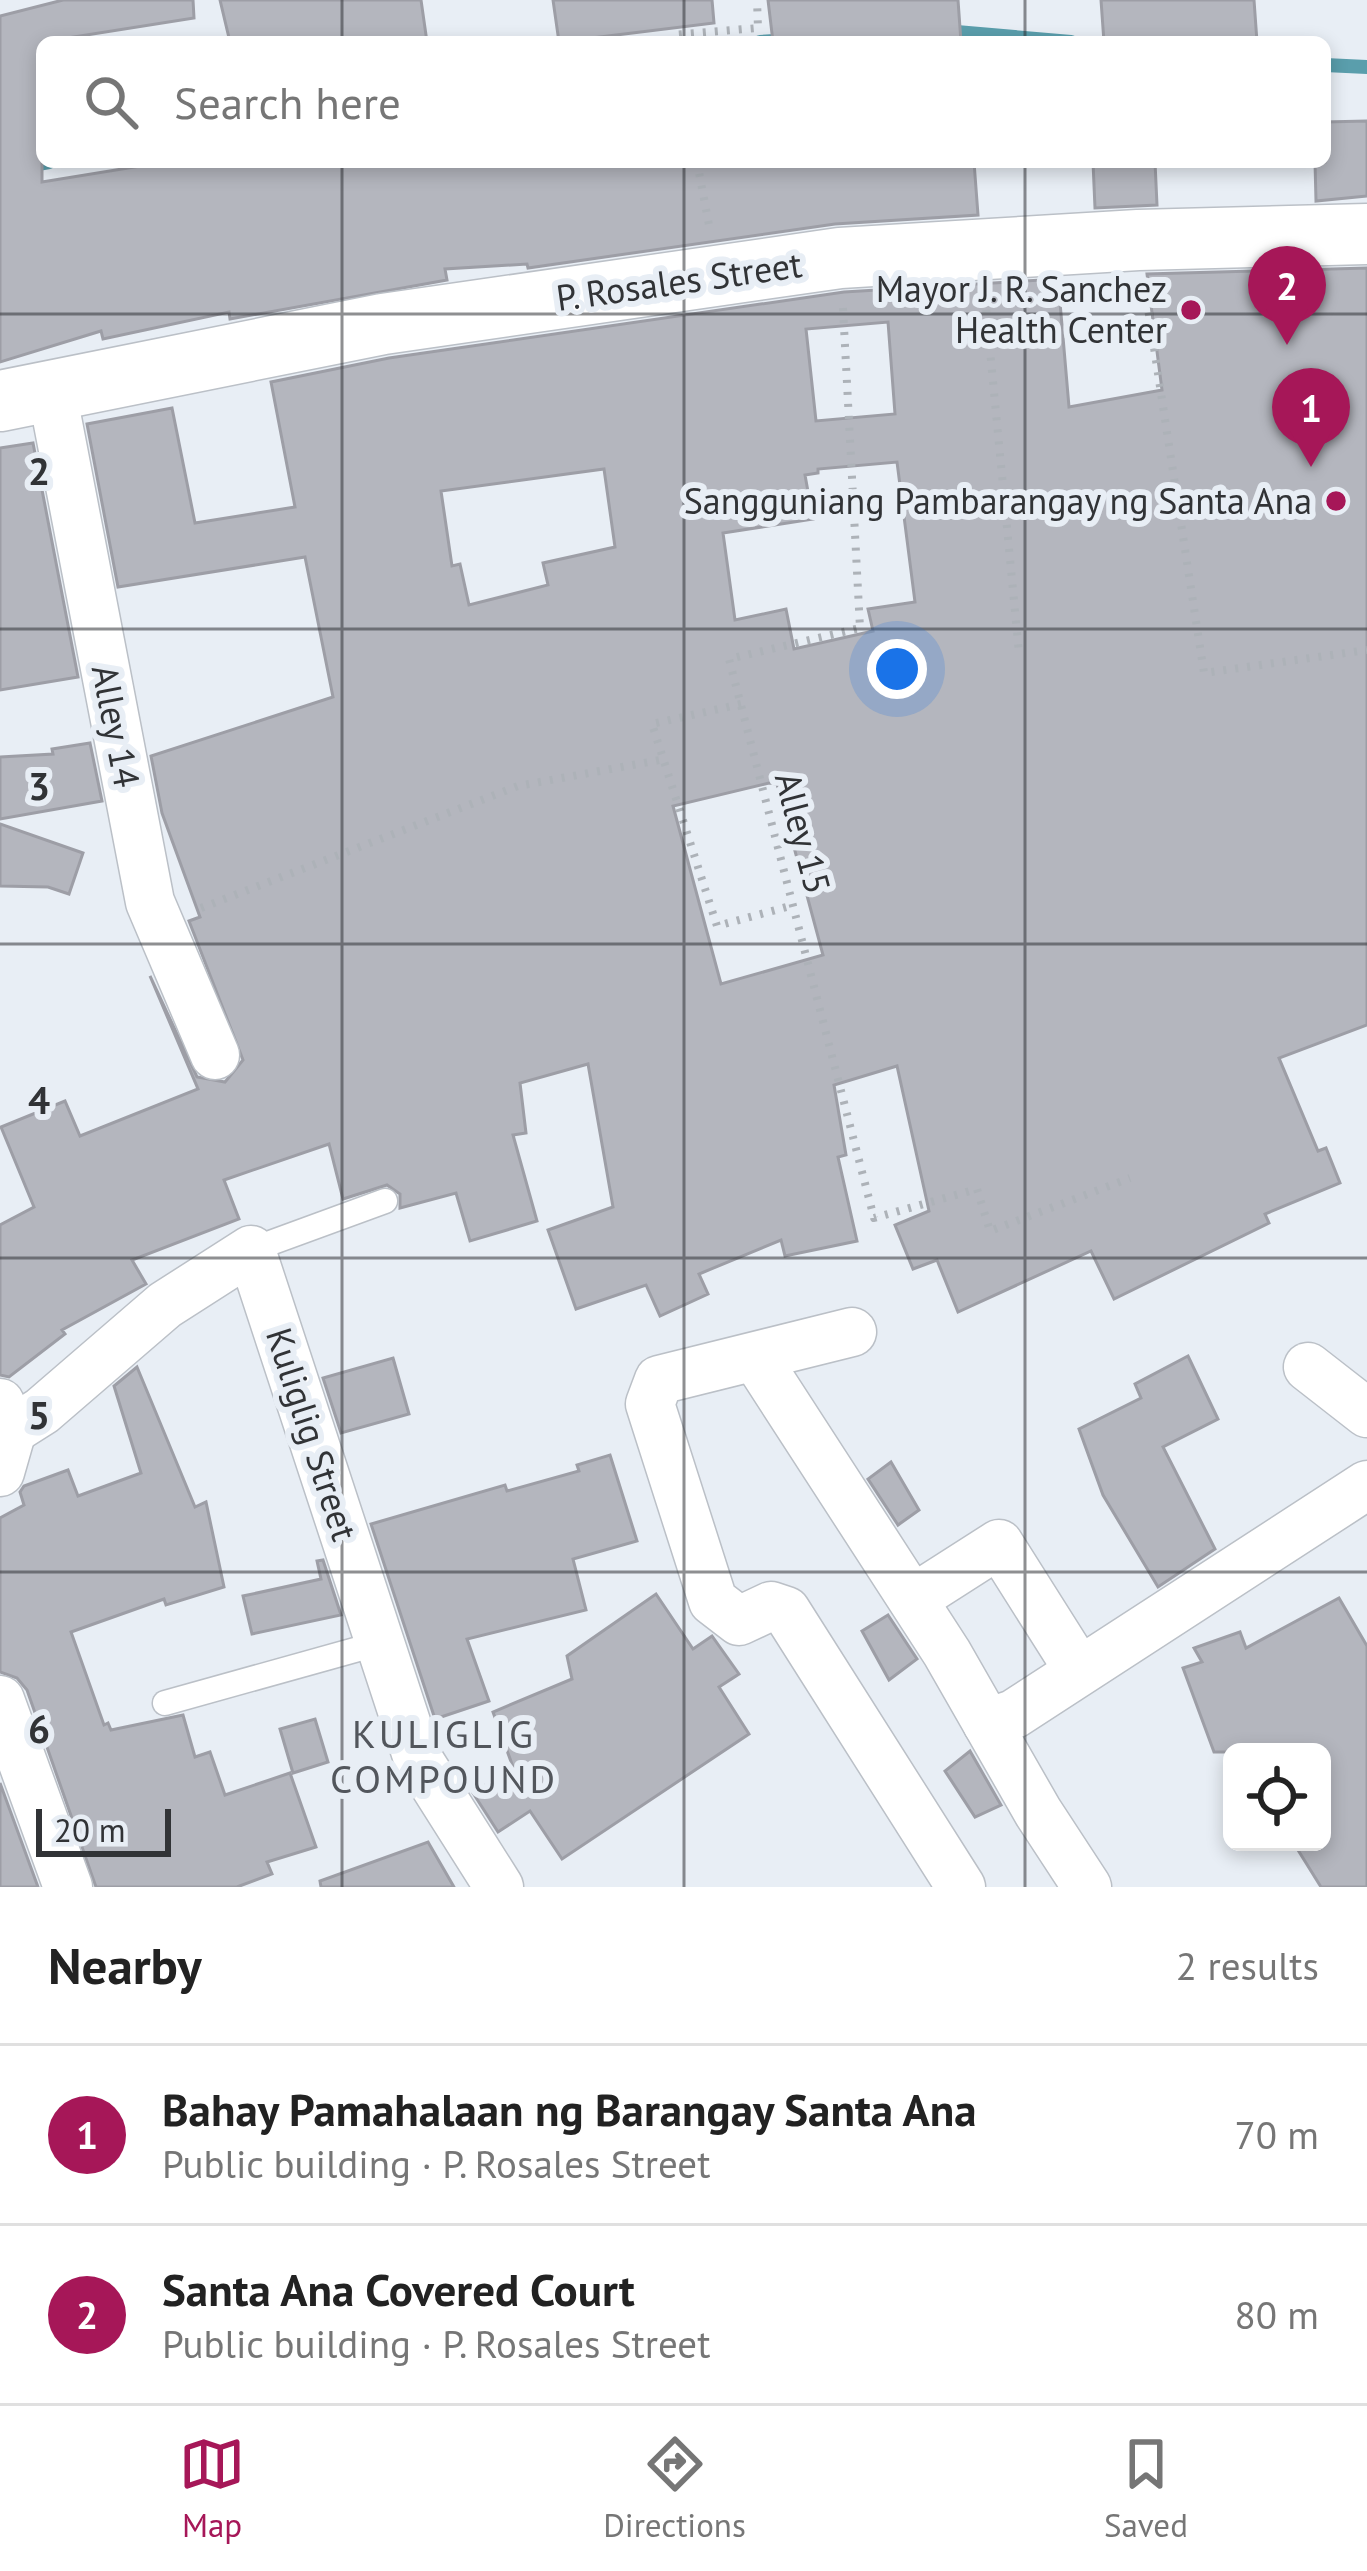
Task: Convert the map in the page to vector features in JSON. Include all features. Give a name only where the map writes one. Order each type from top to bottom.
[{"type":"street","name":"P. Rosales Street","points":[[26,394],[383,324],[840,258],[1138,240],[1367,234]]},
{"type":"street","name":"Alley 14","points":[[26,394],[159,925],[215,1055]]},
{"type":"street","points":[[4,1435],[42,1412],[165,1305],[251,1250]]},
{"type":"street","name":"Kuliglig Street","points":[[251,1250],[418,1759],[499,1887]]},
{"type":"street","points":[[852,1332],[659,1380],[651,1390],[650,1404],[713,1601],[739,1621],[771,1606],[786,1611],[961,1887]]},
{"type":"street","points":[[756,1358],[913,1599],[1088,1887]]},
{"type":"street","points":[[1309,1367],[1367,1413]]},
{"type":"street","points":[[987,1723],[1014,1714],[1367,1485]]},
{"type":"street","points":[[913,1599],[999,1544],[1078,1670]]},
{"type":"street","points":[[0,1700],[68,1887]]},
{"type":"lane","points":[[251,1250],[385,1201]]},
{"type":"lane","points":[[165,1702],[380,1643]]},
{"type":"path","points":[[692,36],[758,28],[757,0]]},
{"type":"path","points":[[698,168],[718,274]]},
{"type":"path","points":[[1138,240],[1204,673],[1367,650]]},
{"type":"path","points":[[980,249],[1019,653]]},
{"type":"path","name":"Alley 15","points":[[840,258],[860,628],[730,658],[874,1218],[977,1189],[990,1232],[1130,1178]]},
{"type":"path","points":[[741,704],[652,724],[660,760],[717,926],[794,905]]},
{"type":"path","points":[[159,925],[518,786],[660,760]]},
{"type":"building","points":[[63,0],[193,0],[194,18],[80,36],[36,36],[36,168],[42,168],[42,182],[128,168],[974,168],[978,215],[835,224],[528,268],[527,264],[445,269],[447,280],[230,319],[229,312],[103,339],[101,331],[0,362],[0,16]]},
{"type":"building","points":[[220,0],[421,0],[426,36],[229,36]]},
{"type":"building","points":[[553,0],[712,0],[714,23],[608,36],[558,36]]},
{"type":"building","points":[[768,0],[958,0],[961,36],[772,36]]},
{"type":"building","points":[[1101,0],[1254,0],[1257,36],[1104,36]]},
{"type":"building","points":[[1367,121],[1367,196],[1316,201],[1315,168],[1331,168],[1331,122]]},
{"type":"building","points":[[1093,168],[1155,168],[1157,205],[1095,208]]},
{"type":"building","points":[[1367,268],[1367,1025],[1279,1058],[1318,1151],[1326,1148],[1340,1183],[1265,1214],[1269,1223],[1114,1299],[1091,1251],[958,1312],[937,1260],[913,1269],[895,1225],[929,1211],[897,1066],[834,1085],[846,1155],[838,1157],[857,1241],[785,1256],[781,1240],[699,1274],[708,1294],[660,1316],[646,1285],[576,1309],[548,1230],[613,1207],[588,1064],[520,1083],[526,1133],[513,1135],[537,1221],[470,1241],[456,1193],[400,1208],[400,1194],[387,1185],[343,1199],[329,1144],[224,1180],[239,1219],[132,1260],[146,1284],[62,1330],[65,1334],[9,1377],[0,1375],[0,1225],[34,1207],[1,1127],[65,1101],[80,1136],[198,1089],[150,976],[197,1077],[225,1082],[243,1060],[189,921],[200,917],[162,813],[151,756],[333,697],[305,557],[118,587],[87,424],[172,408],[195,523],[295,507],[271,382],[389,358],[844,292],[1058,279],[1069,407],[1162,390],[1147,274]],"holes":[[[888,322],[895,414],[816,421],[806,329]],[[897,462],[915,602],[868,609],[873,631],[794,649],[786,609],[735,620],[723,533],[813,519],[805,475],[818,473],[818,469]],[[604,469],[615,547],[543,563],[548,585],[469,605],[460,564],[452,566],[441,491]],[[777,784],[823,955],[721,984],[673,806]]]},
{"type":"building","points":[[33,443],[78,677],[0,690],[0,448]]},
{"type":"building","points":[[90,743],[102,801],[0,819],[0,757],[53,754],[52,749]]},
{"type":"building","points":[[0,824],[83,853],[69,894],[48,887],[0,886]]},
{"type":"building","points":[[1188,1356],[1218,1419],[1163,1447],[1215,1549],[1158,1587],[1103,1495],[1079,1429],[1141,1398],[1135,1384]]},
{"type":"building","points":[[393,1358],[409,1414],[341,1433],[323,1378]]},
{"type":"building","points":[[137,1367],[195,1507],[206,1502],[224,1587],[166,1605],[164,1599],[71,1632],[104,1725],[108,1723],[111,1730],[183,1715],[195,1757],[210,1752],[225,1795],[290,1773],[316,1847],[267,1862],[272,1874],[237,1887],[96,1887],[27,1690],[17,1678],[0,1672],[0,1518],[24,1505],[20,1492],[24,1486],[68,1470],[78,1496],[141,1473],[114,1386]]},
{"type":"building","points":[[610,1455],[637,1541],[573,1559],[586,1610],[467,1639],[489,1701],[435,1719],[371,1524],[505,1485],[507,1491],[579,1471],[577,1465]]},
{"type":"building","points":[[891,1462],[919,1510],[898,1525],[868,1479]]},
{"type":"building","points":[[323,1560],[341,1615],[252,1634],[243,1596],[321,1579],[317,1561]]},
{"type":"building","points":[[656,1594],[693,1649],[712,1636],[739,1674],[719,1687],[749,1734],[562,1859],[530,1811],[498,1832],[473,1793],[513,1767],[493,1712],[572,1679],[567,1656]]},
{"type":"building","points":[[1339,1598],[1367,1646],[1367,1887],[1321,1887],[1299,1851],[1331,1851],[1331,1743],[1223,1743],[1223,1752],[1214,1752],[1183,1668],[1202,1662],[1194,1648],[1240,1632],[1246,1648]]},
{"type":"building","points":[[888,1615],[917,1659],[889,1680],[862,1631]]},
{"type":"building","points":[[315,1719],[328,1762],[293,1773],[280,1729]]},
{"type":"building","points":[[970,1751],[1001,1805],[975,1817],[945,1771]]},
{"type":"building","points":[[0,1783],[38,1887],[0,1887]]},
{"type":"building","points":[[428,1842],[454,1887],[321,1887],[320,1881]]},
{"type":"waterway","points":[[945,31],[1002,36]]},
{"type":"waterway","points":[[1331,65],[1367,67]]},
{"type":"waterway","points":[[0,171],[36,164]]},
{"type":"place","name":"Mayor J. R. Sanchez Health Center","points":[[1191,310]]},
{"type":"place","name":"Santa Ana Covered Court","points":[[1287,345]]},
{"type":"place","name":"Bahay Pamahalaan ng Barangay Santa Ana","points":[[1311,467]]},
{"type":"place","name":"Sangguniang Pambarangay ng Santa Ana","points":[[1336,501]]},
{"type":"district","name":"KULIGLIG COMPOUND","points":[[444,1756]]}]
